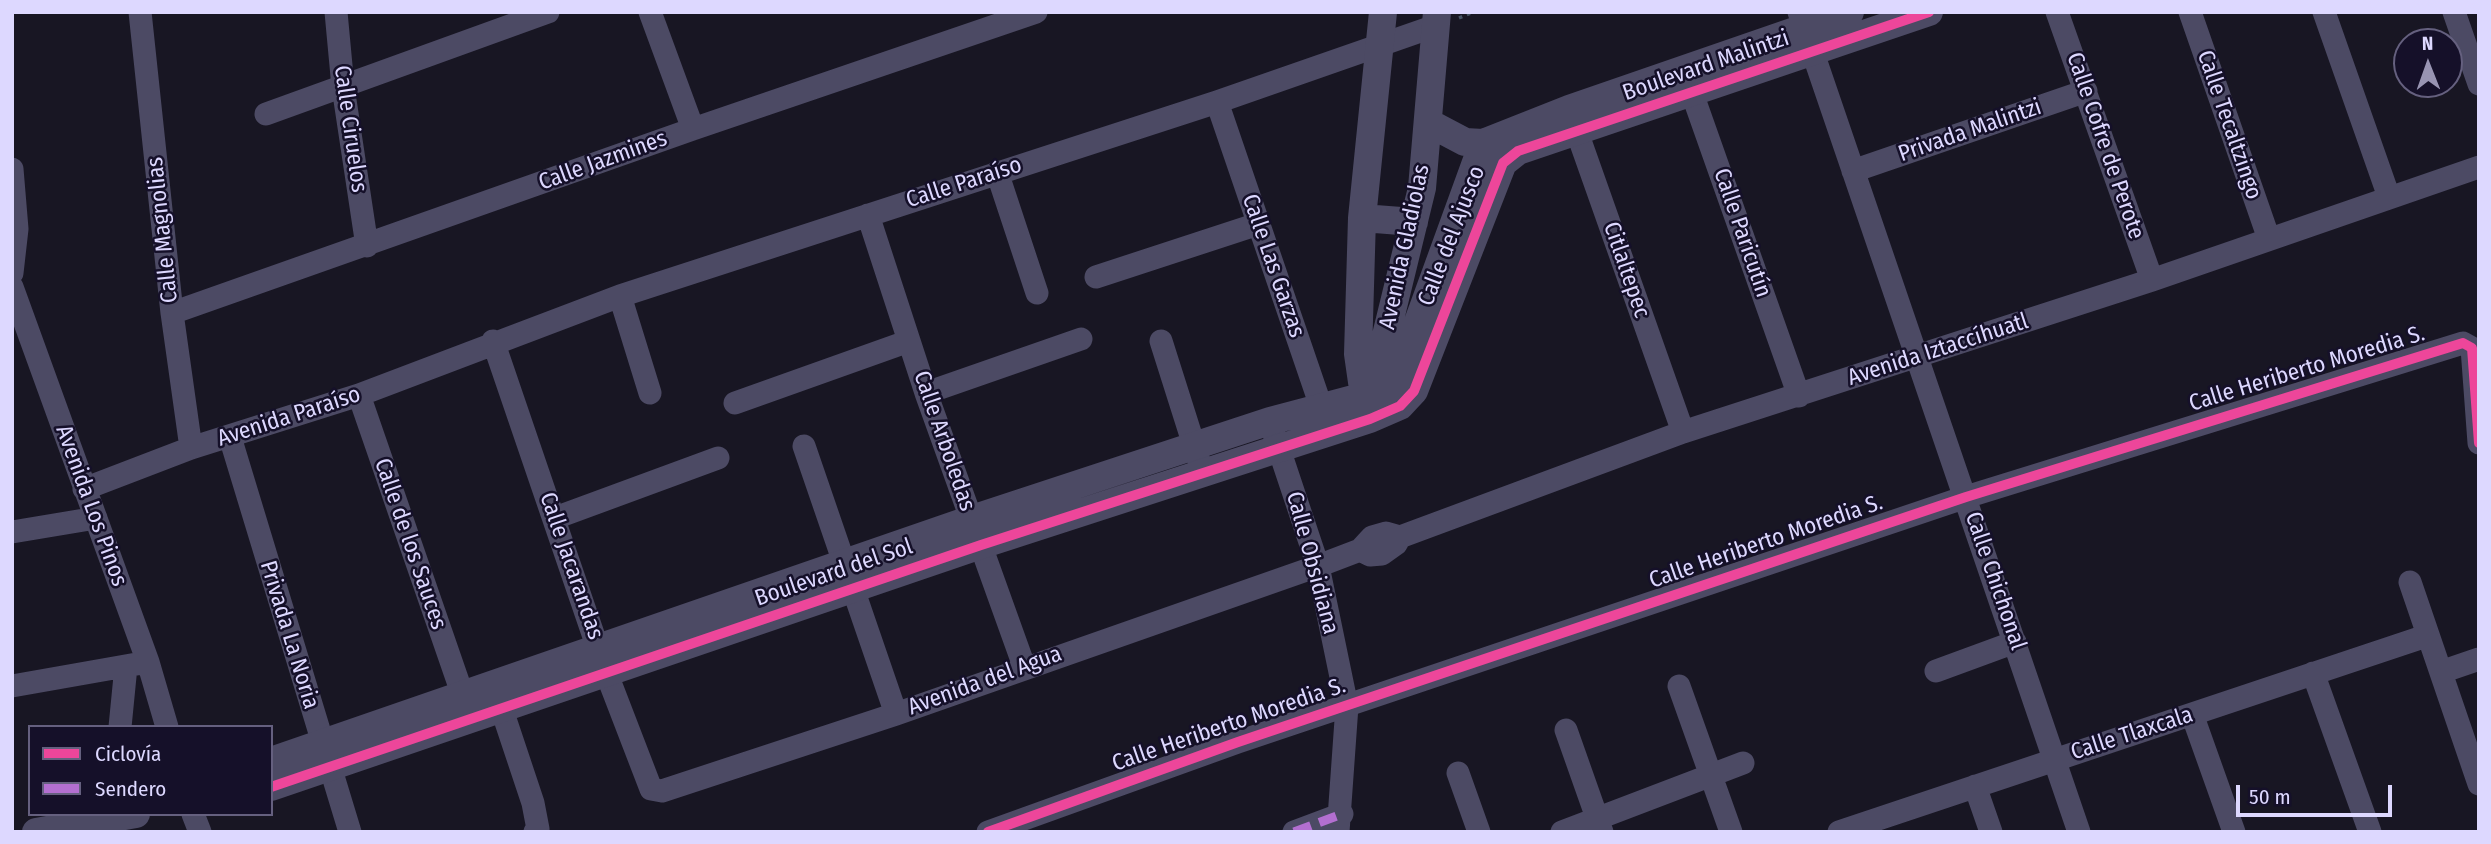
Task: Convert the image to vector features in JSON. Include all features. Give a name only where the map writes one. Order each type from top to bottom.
[{"type":"street","name":"Calle Magnolias","points":[[140,12],[172,313],[191,448]]},
{"type":"street","name":"Calle Ciruelos","points":[[336,12],[343,87],[367,246]]},
{"type":"street","points":[[266,114],[548,12]]},
{"type":"street","points":[[650,12],[693,128]]},
{"type":"street","name":"Calle Jazmines","points":[[172,313],[367,246],[999,19],[1036,12]]},
{"type":"street","name":"Avenida Gladiolas","points":[[1367,407],[1358,354],[1362,218],[1384,12]]},
{"type":"street","name":"Boulevard Malintzi","points":[[1483,143],[1573,120],[1688,81],[1850,12]]},
{"type":"street","name":"Boulevard Malintzi","points":[[1805,31],[1928,12]]},
{"type":"street","name":"Calle Cofre de Perote","points":[[2057,12],[2152,281]]},
{"type":"street","name":"Calle Tecaltzingo","points":[[2190,12],[2269,239]]},
{"type":"street","points":[[2324,12],[2389,197]]},
{"type":"street","points":[[2454,12],[2471,36],[2479,84]]},
{"type":"street","name":"Avenida Gladiolas","points":[[1367,407],[1422,188],[1436,19]]},
{"type":"street","name":"Calle Paraíso","points":[[493,341],[996,172],[1217,102],[1380,46],[1436,19]]},
{"type":"street","name":"Calle Chichonal","points":[[1805,31],[1919,355],[2079,832]]},
{"type":"street","name":"Calle Paricutín","points":[[1688,81],[1800,396]]},
{"type":"street","name":"Privada Malintzi","points":[[1853,170],[2086,91]]},
{"type":"street","name":"Calle Las Garzas","points":[[1217,102],[1325,418]]},
{"type":"street","name":"Calle del Ajusco","points":[[1409,398],[1425,365],[1503,163],[1518,151],[1573,120]]},
{"type":"street","name":"Citlaltepec","points":[[1573,120],[1683,432]]},
{"type":"street","points":[[1429,122],[1465,142],[1483,143]]},
{"type":"street","name":"Calle del Ajusco","points":[[1367,407],[1398,377],[1483,143]]},
{"type":"street","name":"Avenida Iztaccíhuatl","points":[[1318,566],[1360,550],[1372,537],[1386,533],[1400,537],[1683,432],[2152,281],[2479,167]]},
{"type":"street","points":[[12,169],[17,229],[12,273]]},
{"type":"street","points":[[996,172],[1037,293]]},
{"type":"street","name":"Calle Arboledas","points":[[868,215],[926,393],[1024,666]]},
{"type":"street","points":[[1362,218],[1414,222]]},
{"type":"street","points":[[1096,277],[1258,224]]},
{"type":"street","name":"Avenida Los Pinos","points":[[12,287],[96,518],[137,664],[166,725]]},
{"type":"street","points":[[621,296],[650,393]]},
{"type":"street","points":[[926,393],[1081,339]]},
{"type":"street","name":"Avenida Paraíso","points":[[84,489],[191,448],[359,395],[493,341]]},
{"type":"street","name":"Calle Jacarandas","points":[[493,341],[602,659],[651,789]]},
{"type":"street","points":[[735,403],[909,341]]},
{"type":"street","points":[[1161,341],[1204,474]]},
{"type":"street","name":"Calle Heriberto Moredia S.","points":[[988,832],[1348,706],[1966,497],[2463,343],[2472,348],[2479,443]]},
{"type":"street","name":"Calle de los Sauces","points":[[359,395],[462,693]]},
{"type":"street","name":"Boulevard del Sol","points":[[848,576],[972,519],[1194,446],[1274,434],[1367,407],[1400,406],[1409,398]]},
{"type":"street","name":"Boulevard del Sol","points":[[273,786],[325,755],[462,693],[492,683],[602,659],[848,576],[981,545],[1204,474],[1274,434]]},
{"type":"street","name":"Calle Obsidiana","points":[[1274,434],[1318,566],[1348,706],[1340,823]]},
{"type":"street","name":"Privada La Noria","points":[[230,437],[350,832]]},
{"type":"street","points":[[804,446],[896,714]]},
{"type":"street","points":[[555,519],[718,458]]},
{"type":"street","points":[[1085,483],[1094,509]]},
{"type":"street","points":[[12,532],[96,518]]},
{"type":"street","name":"Avenida del Agua","points":[[651,789],[662,791],[896,714],[1024,666],[1318,566]]},
{"type":"street","points":[[2410,582],[2426,636],[2479,784]]},
{"type":"street","name":"Calle Tlaxcala","points":[[1851,830],[2426,636]]},
{"type":"street","points":[[1936,671],[2015,642]]},
{"type":"street","name":"Boulevard del Sol","points":[[273,761],[325,755],[502,710],[602,659]]},
{"type":"street","points":[[2441,672],[2479,659]]},
{"type":"street","points":[[12,685],[137,664],[121,725]]},
{"type":"street","points":[[2313,673],[2370,832]]},
{"type":"street","points":[[492,683],[537,830]]},
{"type":"street","points":[[1679,686],[1731,832]]},
{"type":"street","points":[[2192,714],[2234,832]]},
{"type":"street","points":[[1566,730],[1599,825]]},
{"type":"street","points":[[1562,832],[1599,825],[1743,762]]},
{"type":"street","points":[[1458,773],[1479,832]]},
{"type":"street","points":[[1975,786],[1991,832]]},
{"type":"street","points":[[36,832],[117,820]]},
{"type":"street","points":[[1294,832],[1340,823]]},
{"type":"marked path","points":[[1294,832],[1342,814]]},
{"type":"cycle path","points":[[273,786],[981,545],[1370,419],[1400,406],[1414,391],[1503,163],[1518,151],[1929,12]]},
{"type":"cycle path","points":[[988,832],[1238,742],[1966,497],[2463,343],[2472,348],[2479,443]]}]
